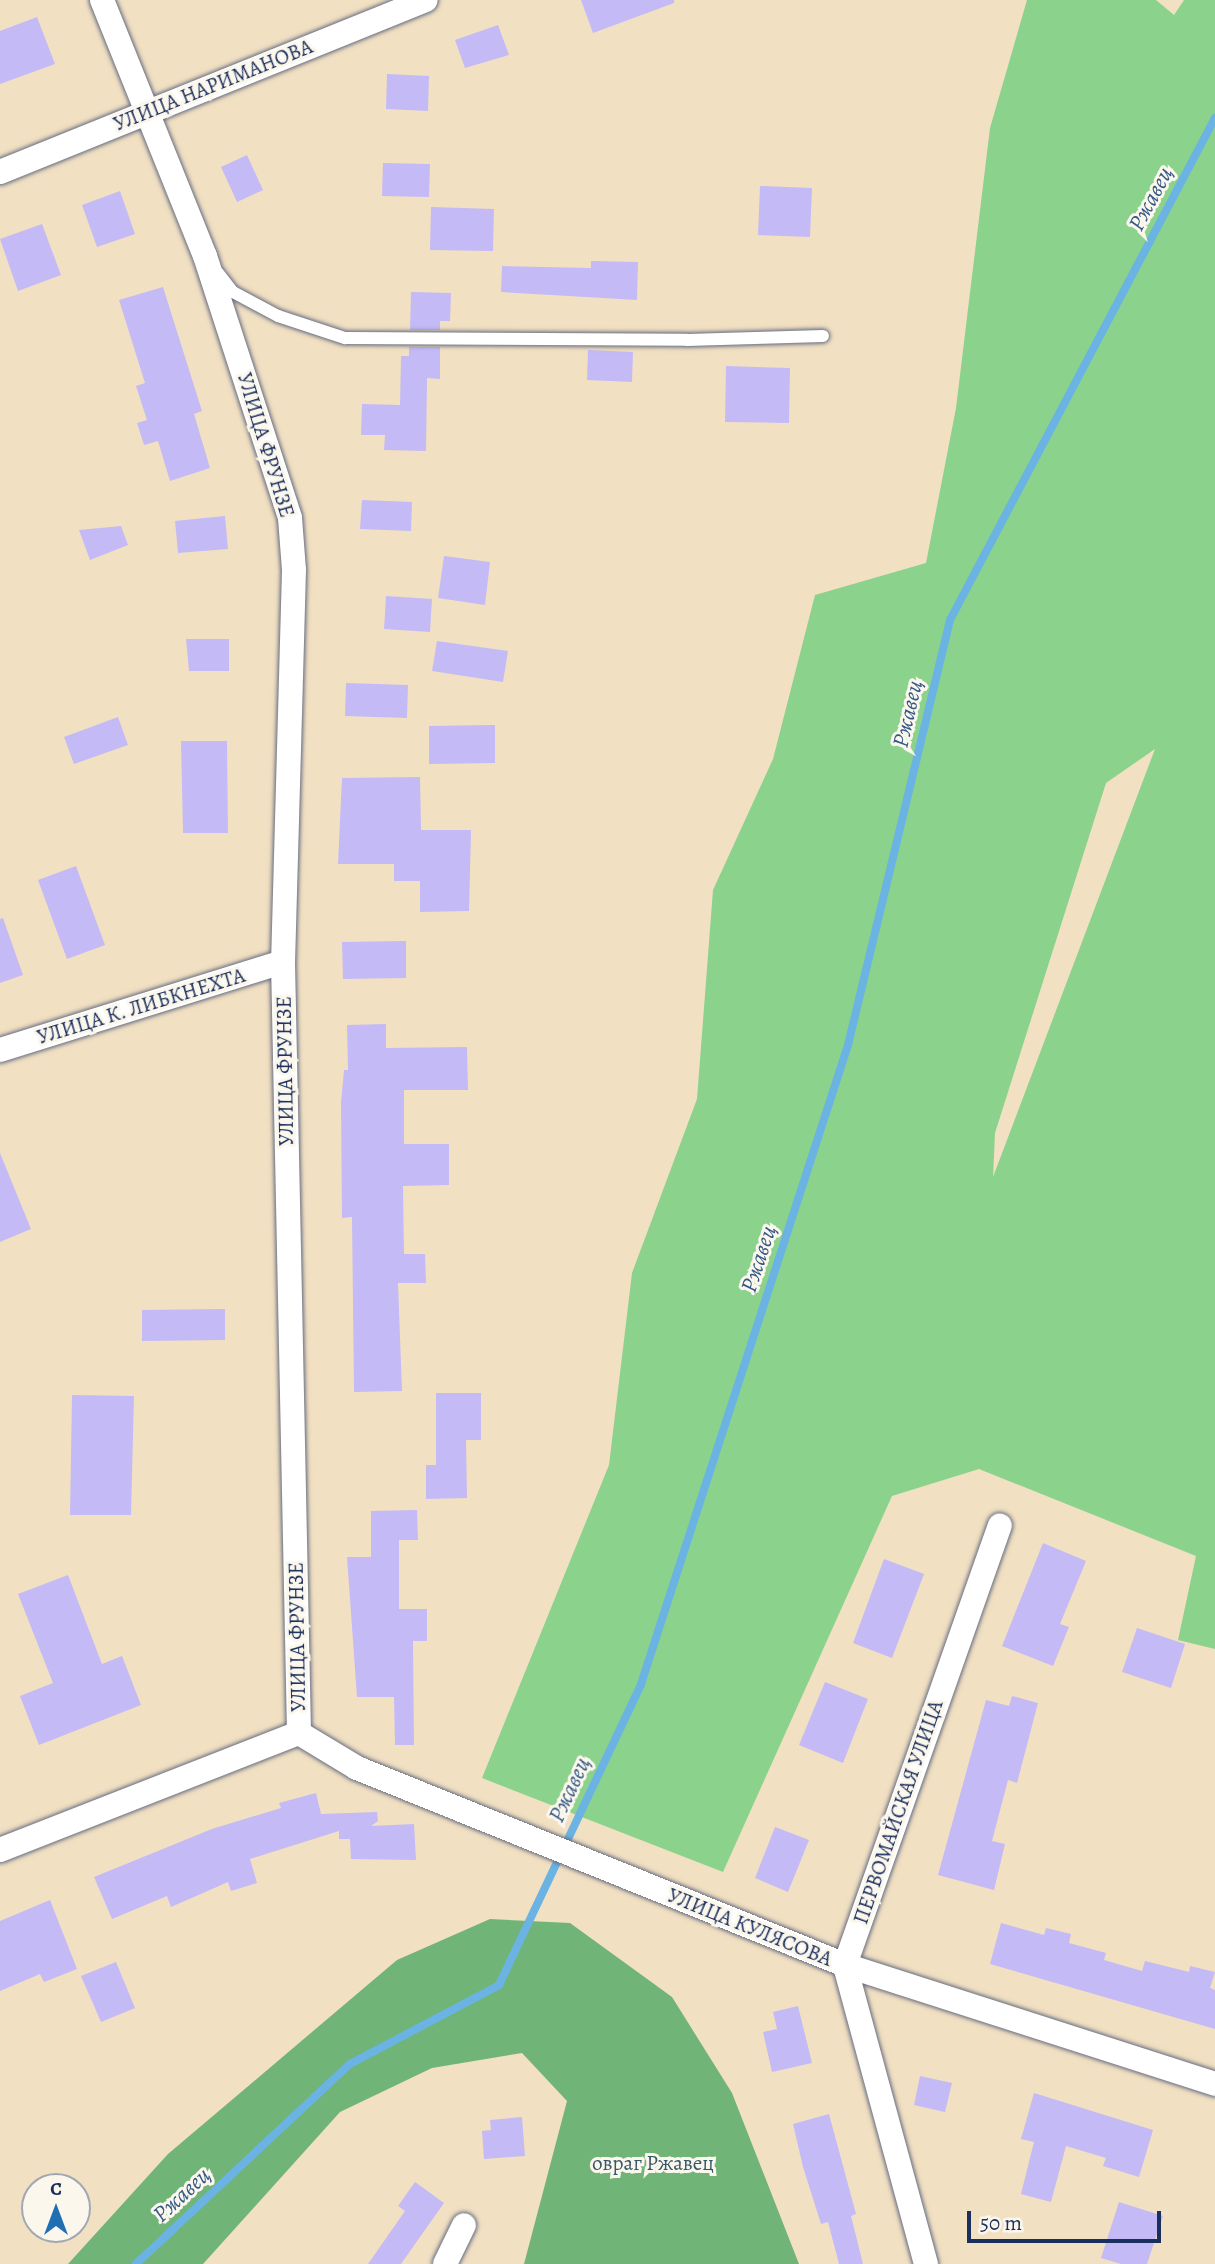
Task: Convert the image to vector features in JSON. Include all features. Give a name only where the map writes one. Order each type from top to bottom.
[{"type":"street","name":"УЛИЦА ФРУНЗЕ","points":[[0,1850],[299,1733],[283,961],[294,570],[290,518],[205,256],[102,0]]},
{"type":"street","name":"УЛИЦА НАРИМАНОВА","points":[[0,172],[426,0]]},
{"type":"street","name":"УЛИЦА К. ЛИБКНЕХТА","points":[[0,1050],[283,961]]},
{"type":"street","name":"ПЕРВОМАЙСКАЯ УЛИЦА","points":[[845,1965],[1000,1526]]},
{"type":"street","name":"УЛИЦА КУЛЯСОВА","points":[[299,1733],[356,1768],[845,1965],[1215,2084]]},
{"type":"street","points":[[845,1965],[926,2264]]},
{"type":"street","points":[[445,2264],[464,2225]]},
{"type":"lane","points":[[205,256],[233,292],[278,317],[345,338],[687,340],[823,337]]},
{"type":"green space","points":[[1027,0],[1156,0],[1174,15],[1184,0],[1215,0],[1215,1649],[1178,1640],[1196,1556],[979,1469],[892,1496],[723,1872],[482,1778],[609,1465],[632,1273],[697,1099],[713,890],[773,759],[815,595],[926,563],[956,408],[990,128]],"holes":[[[1155,749],[993,1177],[995,1133],[1106,783]]]},
{"type":"green space","name":"овраг Ржавец","points":[[490,1919],[570,1923],[672,1997],[732,2093],[799,2264],[524,2264],[567,2101],[522,2053],[432,2068],[340,2112],[203,2264],[68,2264],[87,2243],[91,2243],[91,2239],[168,2154],[397,1960]]},
{"type":"building","points":[[581,0],[674,0],[674,3],[593,33]]},
{"type":"building","points":[[37,17],[55,64],[0,84],[0,31]]},
{"type":"building","points":[[498,25],[509,55],[465,68],[455,40]]},
{"type":"building","points":[[387,74],[429,76],[428,111],[386,109]]},
{"type":"building","points":[[247,155],[263,190],[237,202],[221,167]]},
{"type":"building","points":[[383,163],[430,164],[429,197],[382,196]]},
{"type":"building","points":[[760,186],[812,188],[810,237],[758,235]]},
{"type":"building","points":[[120,191],[135,234],[97,247],[82,205]]},
{"type":"building","points":[[431,207],[494,209],[493,251],[430,250]]},
{"type":"building","points":[[42,224],[61,275],[18,291],[0,239]]},
{"type":"building","points":[[591,261],[638,262],[637,300],[501,292],[502,266],[591,268]]},
{"type":"building","points":[[163,287],[202,411],[194,414],[210,468],[170,481],[158,441],[144,445],[137,423],[147,420],[136,386],[145,383],[119,300]]},
{"type":"building","points":[[411,292],[451,293],[450,321],[440,321],[440,330],[410,330]]},
{"type":"building","points":[[409,347],[440,347],[440,379],[427,378],[426,451],[384,450],[385,435],[361,435],[362,404],[400,405],[401,356],[409,356]]},
{"type":"building","points":[[588,350],[633,352],[632,382],[587,380]]},
{"type":"building","points":[[726,366],[790,368],[789,423],[725,422]]},
{"type":"building","points":[[362,500],[412,502],[411,531],[360,529]]},
{"type":"building","points":[[225,516],[228,549],[178,553],[175,521]]},
{"type":"building","points":[[121,526],[128,545],[90,560],[79,530]]},
{"type":"building","points":[[444,556],[490,562],[485,605],[438,598]]},
{"type":"building","points":[[386,596],[432,599],[430,632],[384,629]]},
{"type":"building","points":[[186,639],[229,639],[229,671],[189,671]]},
{"type":"building","points":[[437,641],[508,651],[503,682],[432,671]]},
{"type":"building","points":[[346,683],[408,685],[407,718],[345,716]]},
{"type":"building","points":[[118,717],[128,745],[74,764],[64,737]]},
{"type":"building","points":[[495,725],[495,763],[429,764],[429,726]]},
{"type":"building","points":[[181,741],[227,741],[228,833],[183,833]]},
{"type":"building","points":[[420,777],[421,830],[471,830],[469,911],[420,912],[420,881],[394,881],[394,864],[338,864],[342,778]]},
{"type":"building","points":[[76,866],[105,945],[67,959],[38,880]]},
{"type":"building","points":[[3,918],[23,975],[0,983],[0,919]]},
{"type":"building","points":[[406,941],[406,978],[343,979],[342,942]]},
{"type":"building","points":[[386,1024],[386,1048],[467,1047],[468,1090],[404,1090],[404,1144],[449,1144],[449,1185],[403,1186],[404,1254],[425,1254],[426,1283],[398,1283],[402,1391],[354,1392],[352,1217],[342,1218],[341,1103],[344,1070],[348,1070],[347,1025]]},
{"type":"building","points":[[0,1153],[31,1229],[0,1242]]},
{"type":"building","points":[[225,1309],[225,1340],[142,1341],[142,1310]]},
{"type":"building","points":[[436,1393],[481,1393],[481,1440],[466,1440],[467,1498],[426,1499],[426,1465],[436,1465]]},
{"type":"building","points":[[72,1395],[134,1396],[131,1515],[70,1515]]},
{"type":"building","points":[[417,1510],[418,1540],[399,1540],[399,1609],[427,1609],[427,1641],[413,1641],[414,1745],[395,1745],[394,1697],[357,1697],[347,1557],[371,1557],[371,1511]]},
{"type":"building","points":[[1043,1543],[1086,1561],[1060,1624],[1069,1627],[1053,1666],[1002,1646]]},
{"type":"building","points":[[884,1559],[924,1574],[892,1658],[853,1643]]},
{"type":"building","points":[[68,1575],[102,1664],[122,1656],[141,1705],[39,1745],[20,1696],[53,1683],[18,1594]]},
{"type":"building","points":[[1137,1628],[1185,1644],[1171,1688],[1122,1672]]},
{"type":"building","points":[[825,1682],[868,1699],[843,1763],[799,1745]]},
{"type":"building","points":[[1012,1696],[1038,1703],[1017,1783],[1008,1780],[992,1841],[1005,1844],[994,1890],[938,1875],[986,1700],[1009,1706]]},
{"type":"building","points":[[316,1793],[321,1814],[377,1812],[378,1821],[371,1826],[414,1824],[416,1860],[351,1859],[350,1839],[339,1839],[339,1831],[250,1859],[257,1883],[231,1891],[228,1882],[171,1907],[167,1896],[112,1919],[94,1877],[212,1829],[281,1808],[279,1803]]},
{"type":"building","points":[[775,1827],[809,1840],[788,1892],[755,1878]]},
{"type":"building","points":[[50,1900],[77,1969],[44,1982],[40,1974],[0,1991],[0,1921]]},
{"type":"building","points":[[1001,1923],[1044,1935],[1046,1928],[1071,1934],[1069,1943],[1106,1953],[1104,1960],[1142,1971],[1145,1961],[1189,1972],[1190,1966],[1215,1972],[1210,1988],[1215,1990],[1215,2029],[990,1964]]},
{"type":"building","points":[[116,1962],[135,2008],[101,2022],[81,1976]]},
{"type":"building","points":[[798,2006],[812,2063],[772,2072],[763,2032],[777,2029],[773,2012]]},
{"type":"building","points":[[920,2076],[952,2083],[945,2112],[914,2105]]},
{"type":"building","points":[[1034,2093],[1153,2130],[1139,2177],[1103,2166],[1106,2158],[1066,2146],[1051,2202],[1021,2194],[1034,2142],[1021,2139]]},
{"type":"building","points":[[829,2114],[856,2214],[851,2216],[863,2264],[839,2264],[828,2222],[821,2224],[793,2124]]},
{"type":"building","points":[[522,2117],[525,2156],[484,2159],[482,2131],[491,2130],[490,2120]]},
{"type":"building","points":[[415,2182],[444,2203],[401,2264],[368,2264],[405,2211],[398,2206]]},
{"type":"building","points":[[1119,2202],[1163,2216],[1147,2264],[1121,2264],[1101,2258]]},
{"type":"waterway","name":"Ржавец","points":[[136,2264],[350,2064],[499,1985],[641,1684],[848,1045],[950,620],[1215,118]]}]
